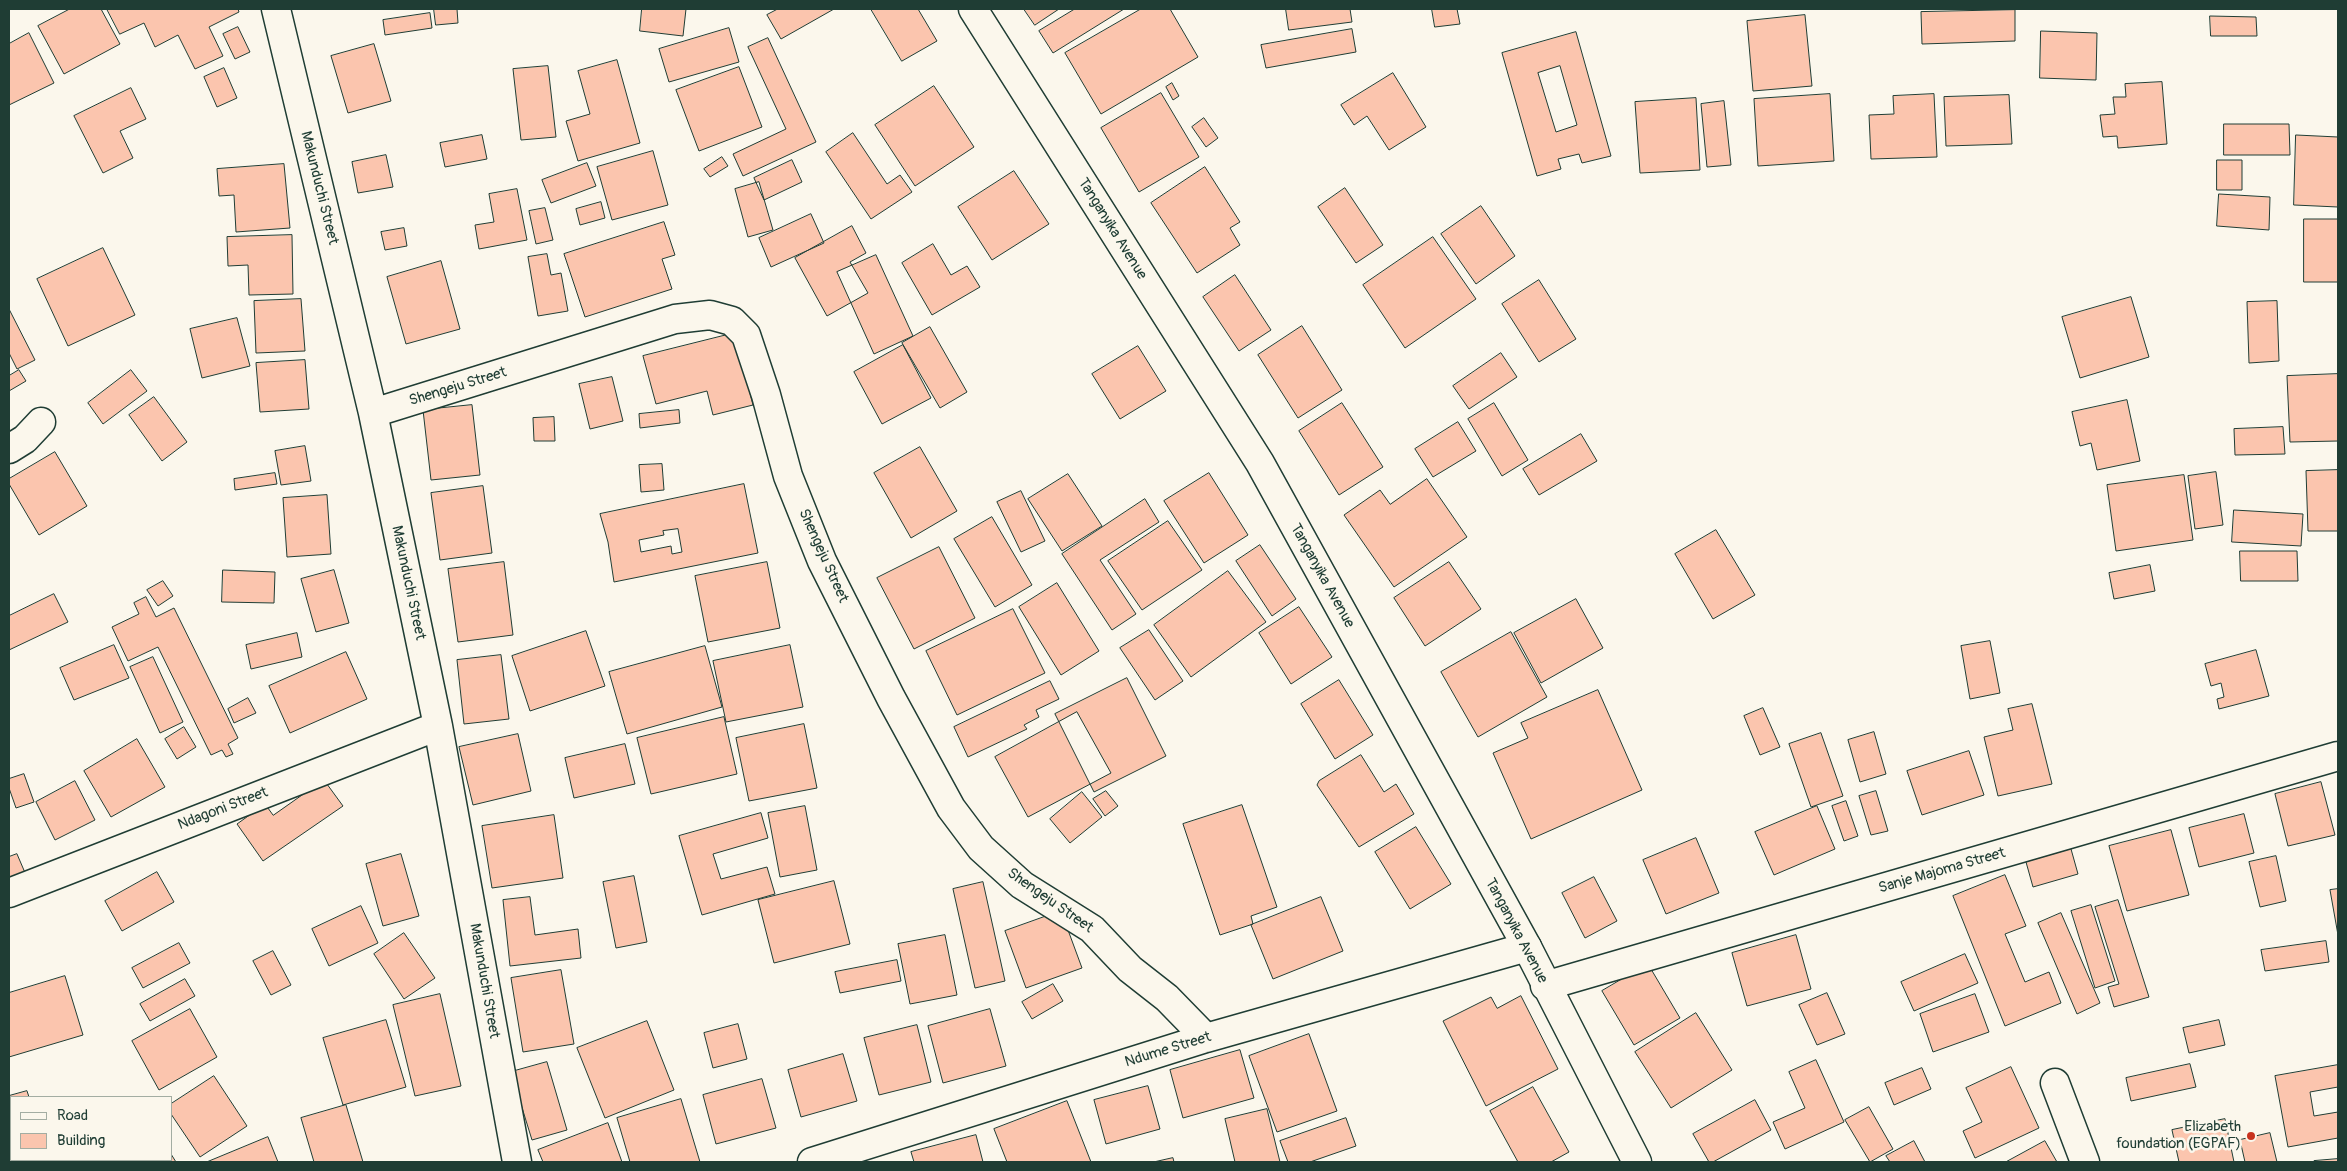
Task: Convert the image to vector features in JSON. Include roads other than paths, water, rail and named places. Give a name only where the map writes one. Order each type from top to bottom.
[{"type":"street","name":"Makunduchi Street","points":[[276,9],[373,413],[438,726],[517,1162]]},
{"type":"street","name":"Tanganyika Avenue","points":[[973,9],[1260,464],[1526,947],[1636,1162]]},
{"type":"street","name":"Shengeju Street","points":[[373,413],[675,319],[710,315],[732,321],[746,335],[766,395],[788,476],[822,561],[891,698],[951,808],[981,848],[1022,885],[1092,929],[1130,969],[1167,998],[1206,1038]]},
{"type":"street","points":[[9,449],[25,439],[41,422]]},
{"type":"street","name":"Ndagoni Street","points":[[9,893],[438,726]]},
{"type":"street","name":"Sanje Majoma Street","points":[[1546,986],[2338,756]]},
{"type":"street","name":"Ndume Street","points":[[812,1162],[1206,1038],[1526,947]]},
{"type":"street","points":[[2055,1083],[2085,1162]]},
{"type":"place","name":"Elizabeth foundation (EGPAF)","points":[[2251,1136]]}]
